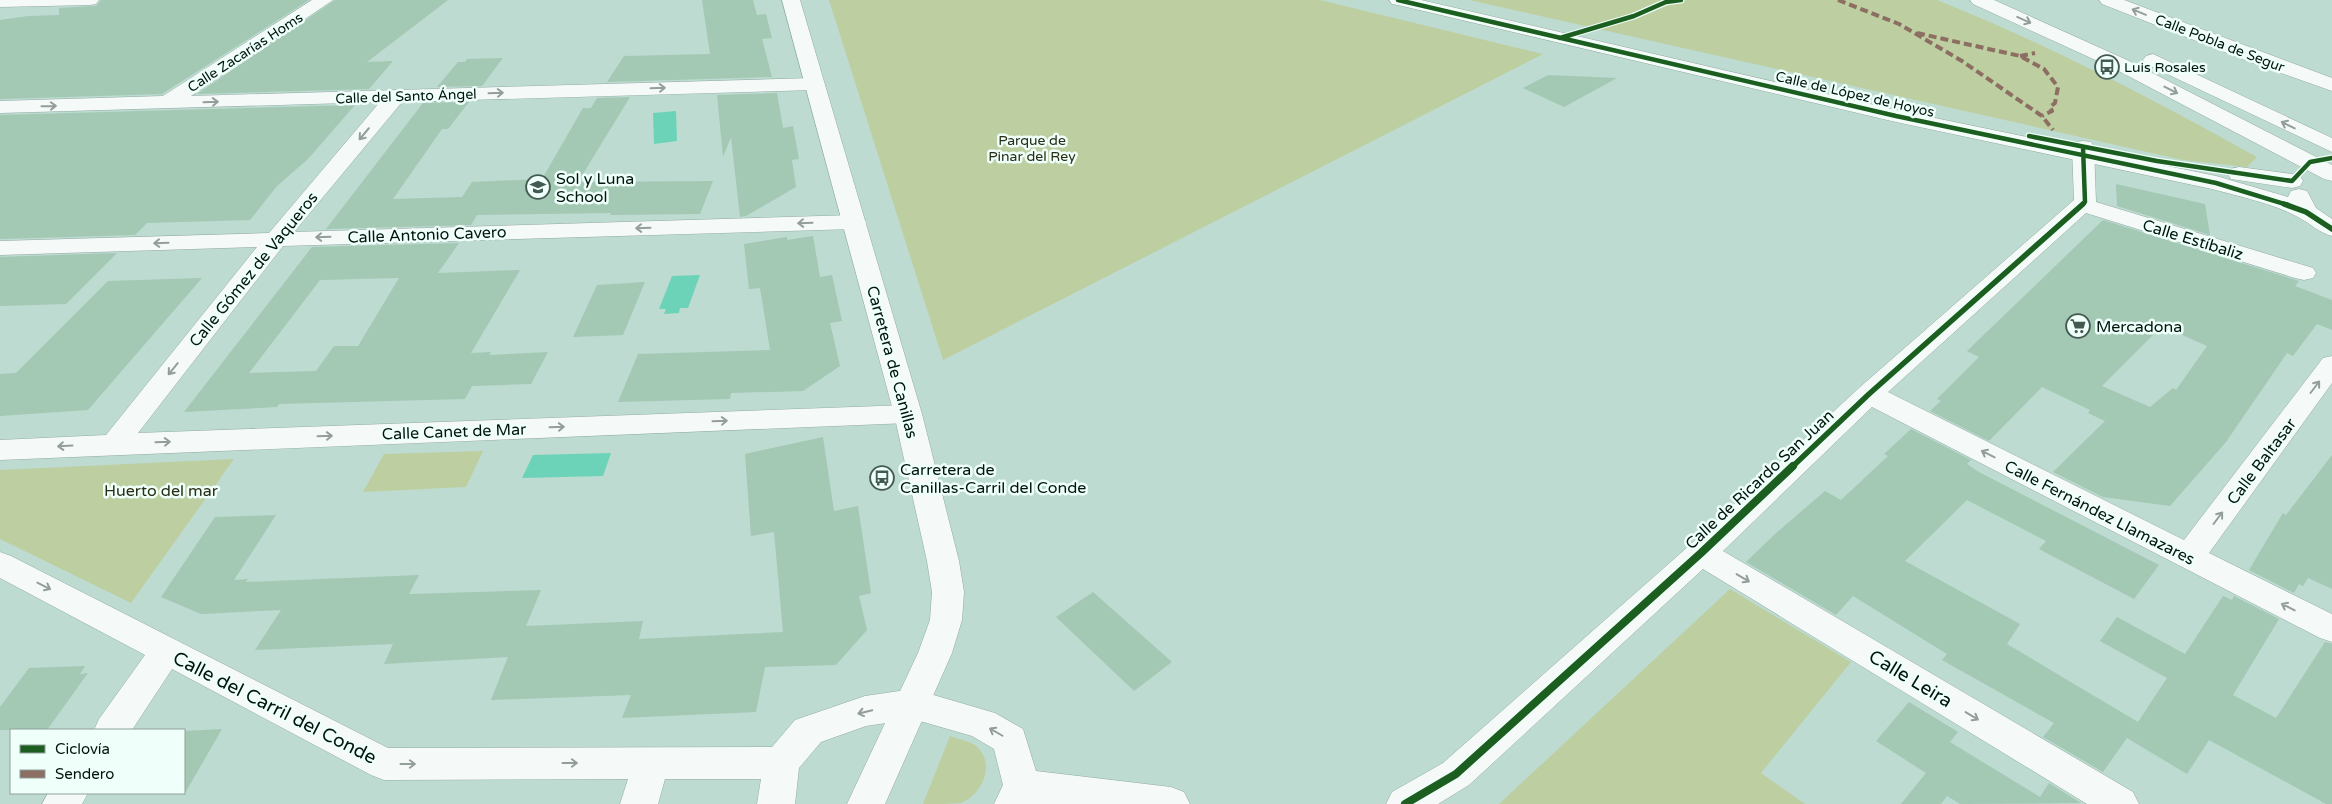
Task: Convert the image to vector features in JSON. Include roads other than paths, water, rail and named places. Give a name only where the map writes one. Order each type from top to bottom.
[{"type":"street","points":[[0,2],[90,0]]},
{"type":"street","name":"Calle Zacarías Homs","points":[[166,103],[324,0]]},
{"type":"street","name":"Carretera de Canillas","points":[[791,0],[812,84],[854,222],[908,414],[943,561],[948,592],[946,620],[935,652],[866,804]]},
{"type":"street","name":"Calle de López de Hoyos","points":[[1398,0],[1715,75],[2084,151],[2216,183],[2270,198],[2306,212],[2332,229]]},
{"type":"street","points":[[1979,0],[2120,64],[2332,174]]},
{"type":"street","points":[[2016,0],[2132,50],[2332,146]]},
{"type":"street","name":"Calle Pobla de Segur","points":[[2108,0],[2332,85]]},
{"type":"street","name":"Calle del Santo Ángel","points":[[0,107],[812,84]]},
{"type":"street","name":"Calle Gómez de Vaqueros","points":[[114,444],[277,238],[395,97]]},
{"type":"street","points":[[2082,205],[2085,202],[2084,151]]},
{"type":"street","name":"Calle de López de Hoyos","points":[[2084,151],[2292,182]]},
{"type":"street","points":[[2306,212],[2292,182],[2310,162],[2332,158]]},
{"type":"street","name":"Calle Estíbaliz","points":[[2082,205],[2304,273]]},
{"type":"street","name":"Calle de Ricardo San Juan","points":[[1405,804],[1456,774],[1701,553],[1869,394],[2082,205]]},
{"type":"street","name":"Calle Antonio Cavero","points":[[0,248],[277,238],[854,222]]},
{"type":"street","name":"Calle Baltasar","points":[[2189,557],[2332,364]]},
{"type":"street","name":"Calle Fernández Llamazares","points":[[1869,394],[2332,629]]},
{"type":"street","name":"Calle Canet de Mar","points":[[0,450],[908,414]]},
{"type":"street","name":"Calle Leira","points":[[1701,553],[2120,804]]},
{"type":"street","name":"Calle del Carril del Conde","points":[[0,564],[384,764],[781,763]]},
{"type":"street","points":[[113,729],[166,651]]},
{"type":"street","points":[[776,804],[781,763],[808,730],[865,711],[913,704],[982,724],[1010,740],[1018,795],[1170,804]]},
{"type":"street","points":[[638,804],[651,763]]},
{"type":"place","name":"Luis Rosales","points":[[2107,67]]},
{"type":"place","name":"Sol y Luna School","points":[[538,187]]},
{"type":"place","name":"Mercadona","points":[[2078,326]]},
{"type":"place","name":"Carretera de Canillas-Carril del Conde","points":[[882,478]]},
{"type":"park label","name":"Parque de Pinar del Rey","points":[[1032,148]]},
{"type":"park label","name":"Huerto del mar","points":[[161,490]]}]
